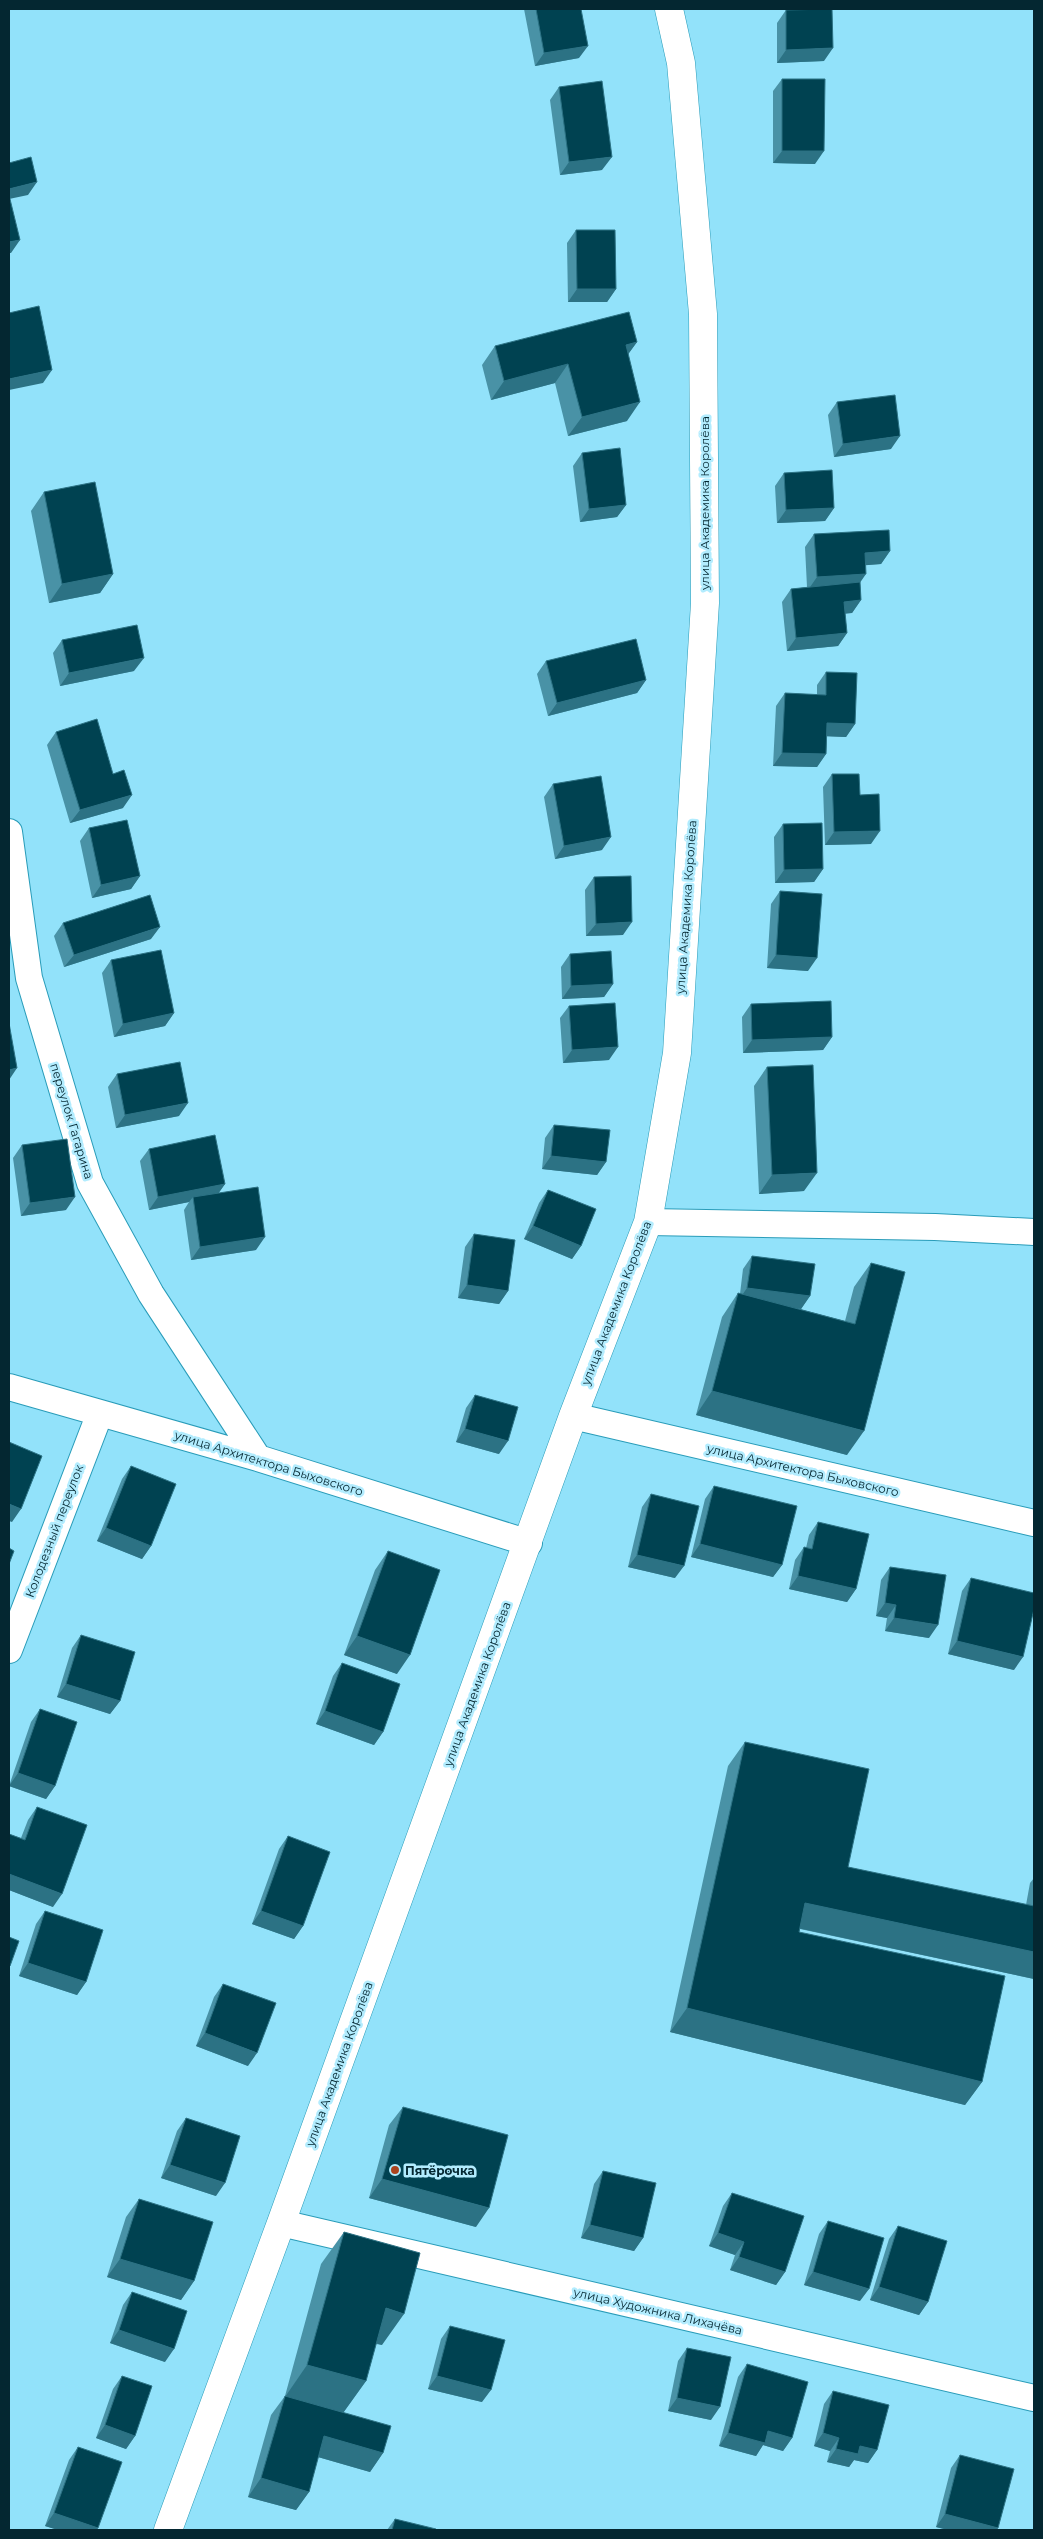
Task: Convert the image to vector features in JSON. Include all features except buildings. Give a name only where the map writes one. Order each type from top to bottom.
[{"type":"street","name":"улица Академика Королёва","points":[[168,2530],[529,1543],[573,1416],[648,1222],[677,1054],[705,602],[703,314],[681,63],[669,9]]},
{"type":"street","name":"переулок Гагарина","points":[[9,832],[30,978],[90,1183],[151,1294],[258,1458]]},
{"type":"street","points":[[648,1222],[936,1227],[1034,1232]]},
{"type":"street","name":"улица Архитектора Быховского","points":[[9,1387],[258,1458],[529,1543]]},
{"type":"street","name":"Колодезный переулок","points":[[9,1650],[100,1413]]},
{"type":"street","name":"улица Архитектора Быховского","points":[[573,1416],[1034,1523]]},
{"type":"street","name":"улица Художника Лихачёва","points":[[281,2223],[1034,2398]]},
{"type":"place","name":"Пятёрочка","points":[[395,2170]]}]
